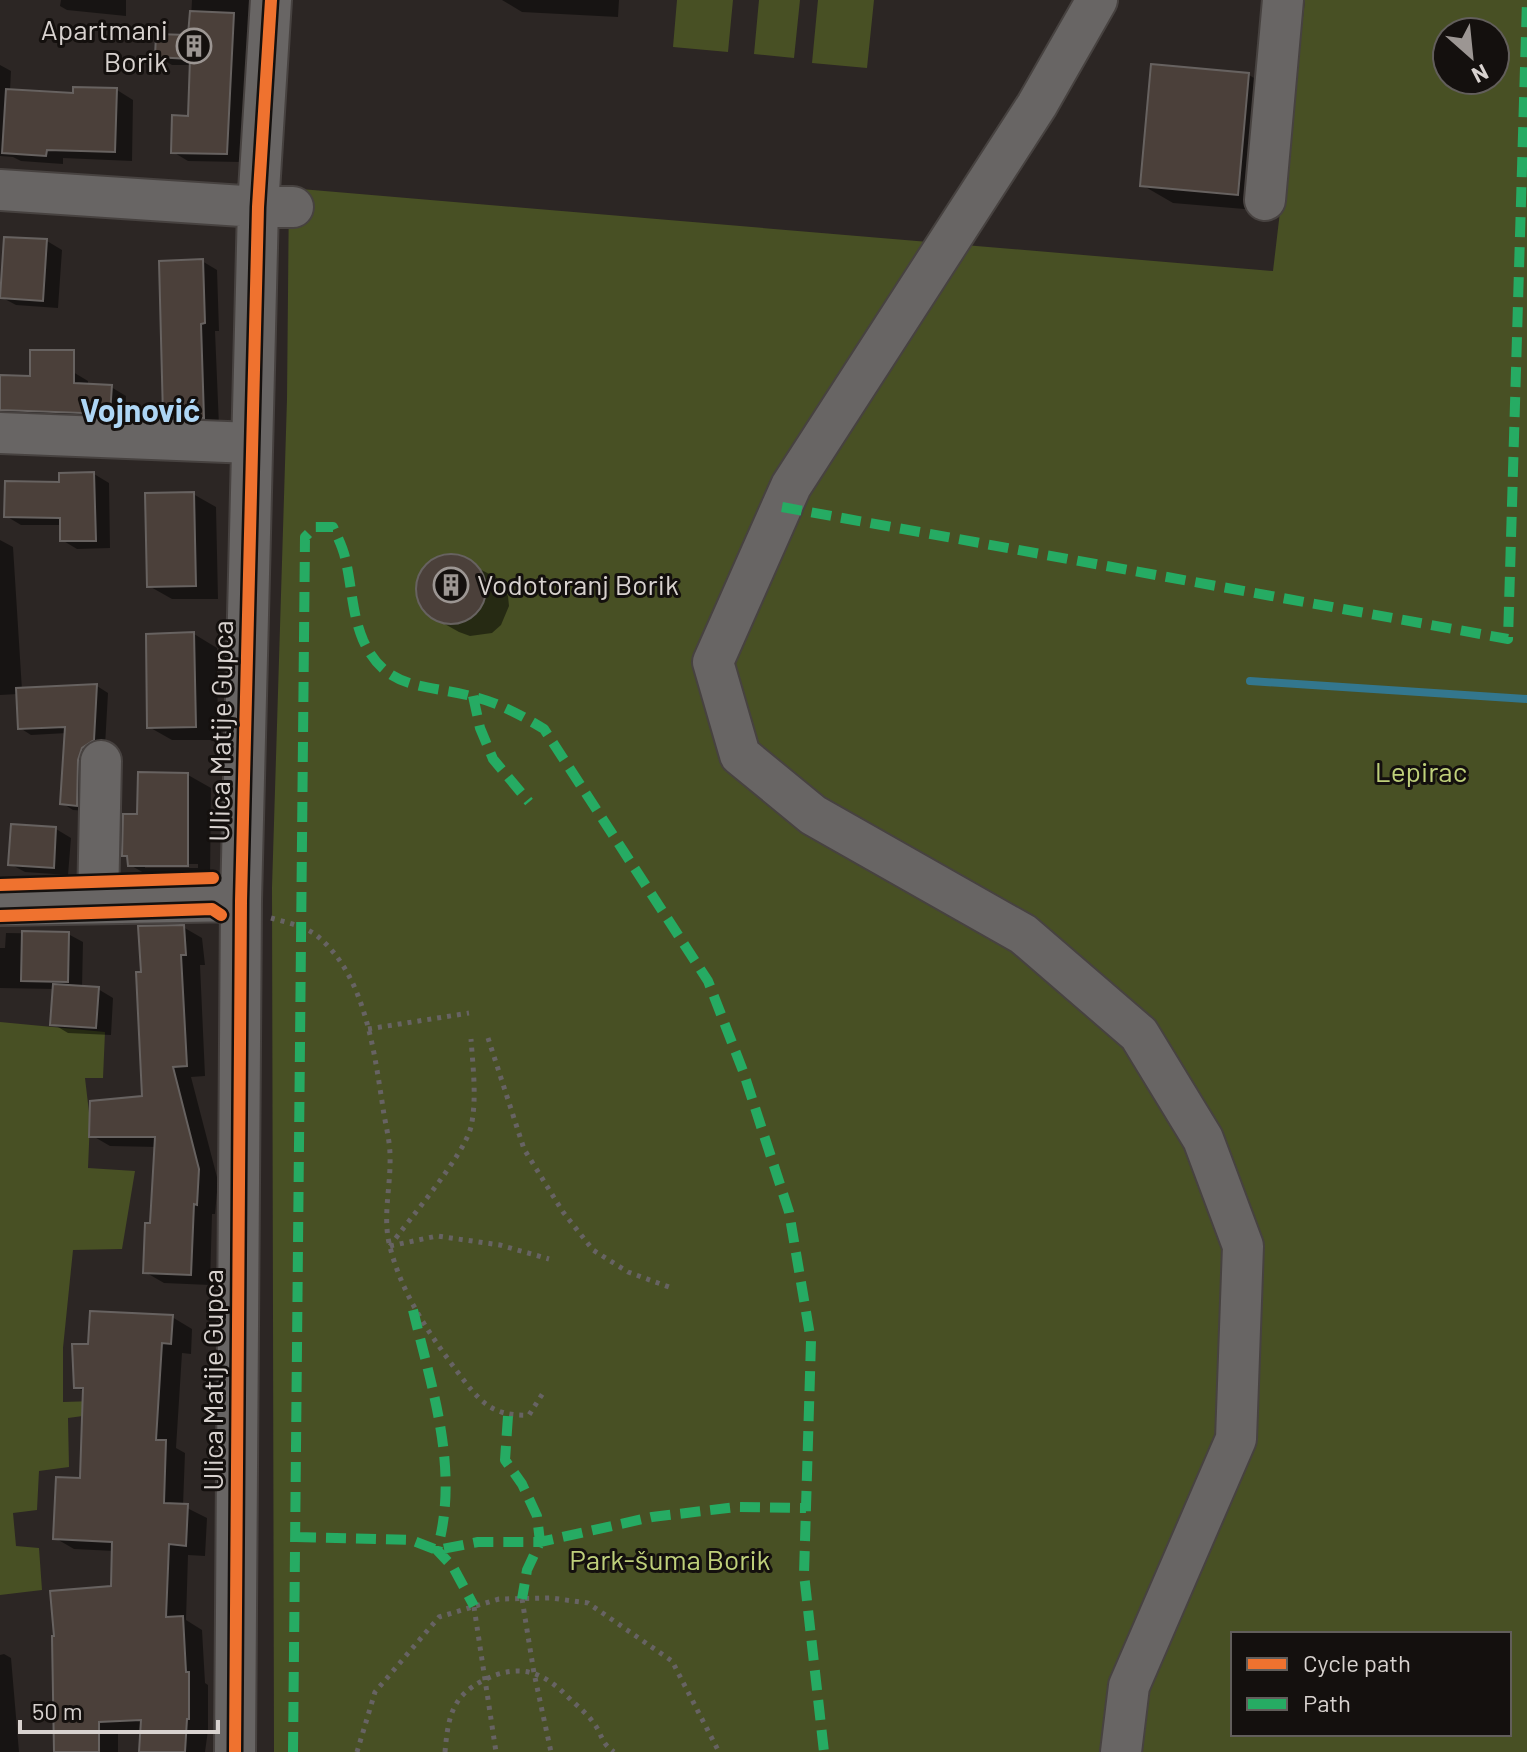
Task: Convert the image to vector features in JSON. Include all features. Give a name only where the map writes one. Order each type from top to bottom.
[{"type":"street","name":"Ulica Matije Gupca","points":[[235,1752],[250,908],[252,443],[276,207],[271,0]]},
{"type":"street","points":[[1097,0],[1037,105],[791,486],[713,662],[740,755],[813,815],[1023,934],[1139,1034],[1203,1139],[1243,1246],[1236,1439],[1129,1686],[1121,1752]]},
{"type":"street","points":[[1265,200],[1283,0]]},
{"type":"street","points":[[0,190],[276,207]]},
{"type":"street","points":[[0,433],[252,443]]},
{"type":"street","points":[[98,903],[101,761]]},
{"type":"street","points":[[0,905],[98,903],[250,908]]},
{"type":"path","points":[[250,908],[314,933],[333,951],[356,991],[374,1049],[390,1156],[386,1214],[389,1246],[413,1310],[469,1387],[491,1410],[508,1416],[529,1415],[543,1393]]},
{"type":"path","points":[[368,1029],[469,1013]]},
{"type":"path","points":[[488,1038],[524,1149],[563,1212],[593,1250],[628,1272],[669,1287]]},
{"type":"path","points":[[389,1246],[457,1156],[471,1128],[474,1087],[471,1039]]},
{"type":"path","points":[[389,1246],[437,1236],[500,1245],[549,1259]]},
{"type":"path","points":[[357,1752],[375,1692],[439,1617],[499,1599],[551,1598],[588,1603],[672,1661],[719,1752]]},
{"type":"path","points":[[522,1599],[551,1752]]},
{"type":"path","points":[[474,1606],[496,1752]]},
{"type":"path","points":[[445,1752],[447,1722],[457,1701],[474,1685],[504,1670],[541,1674],[595,1724],[604,1748],[614,1752]]},
{"type":"green space","points":[[677,0],[733,0],[728,52],[673,47]]},
{"type":"green space","points":[[759,0],[800,0],[794,58],[754,54]]},
{"type":"green space","points":[[818,0],[874,0],[867,68],[812,63]]},
{"type":"green space","points":[[1305,0],[1527,0],[1527,1752],[274,1752],[272,888],[287,399],[289,188],[1273,271]]},
{"type":"green space","points":[[0,1022],[105,1032],[103,1078],[85,1078],[90,1121],[88,1168],[135,1171],[122,1249],[73,1250],[63,1348],[63,1402],[95,1401],[90,1415],[68,1418],[69,1467],[39,1471],[37,1510],[13,1513],[16,1546],[39,1548],[42,1590],[0,1595]]},
{"type":"building","points":[[190,11],[234,13],[227,154],[171,153],[172,115],[188,116],[190,59],[155,57],[156,34],[188,35]]},
{"type":"building","points":[[1151,64],[1249,73],[1238,195],[1140,186]]},
{"type":"building","points":[[73,87],[117,88],[115,152],[47,150],[46,156],[2,153],[6,89],[73,93]]},
{"type":"building","points":[[4,237],[47,239],[43,301],[0,298]]},
{"type":"building","points":[[203,259],[205,323],[201,324],[204,418],[163,416],[159,261]]},
{"type":"building","points":[[30,350],[74,350],[74,383],[112,385],[110,414],[0,410],[0,375],[30,376]]},
{"type":"building","points":[[94,472],[96,541],[60,541],[60,518],[4,517],[5,481],[59,482],[59,473]]},
{"type":"building","points":[[194,492],[196,586],[147,587],[145,493]]},
{"type":"building","name":"Vodotoranj Borik","points":[[444,554],[458,554],[480,569],[486,589],[484,602],[476,614],[458,624],[444,624],[422,609],[416,596],[416,582],[431,560]]},
{"type":"building","points":[[194,632],[196,727],[147,728],[146,634]]},
{"type":"building","points":[[97,684],[94,740],[82,748],[78,760],[77,806],[60,804],[65,727],[18,729],[16,688]]},
{"type":"building","points":[[138,772],[188,773],[188,866],[128,866],[127,856],[122,856],[123,814],[137,814]]},
{"type":"building","points":[[11,824],[56,827],[54,868],[8,865]]},
{"type":"building","points":[[184,925],[186,955],[181,955],[187,1066],[173,1067],[199,1169],[191,1275],[143,1273],[145,1223],[150,1223],[155,1137],[89,1137],[90,1101],[142,1096],[136,972],[141,972],[138,926]]},
{"type":"building","points":[[22,931],[69,932],[68,982],[21,981]]},
{"type":"building","points":[[53,984],[99,987],[96,1028],[50,1025]]},
{"type":"building","points":[[90,1311],[173,1315],[171,1344],[162,1343],[156,1440],[166,1440],[164,1503],[188,1504],[186,1546],[169,1544],[166,1617],[183,1616],[186,1672],[189,1672],[185,1752],[139,1752],[141,1720],[99,1722],[99,1752],[54,1752],[54,1636],[50,1591],[111,1586],[112,1542],[53,1539],[56,1477],[80,1478],[83,1388],[74,1388],[72,1344],[88,1344]]},
{"type":"waterway","points":[[1250,681],[1527,699]]},
{"type":"marked path","points":[[782,507],[1508,639],[1527,0]]},
{"type":"marked path","points":[[293,1752],[305,537],[315,527],[333,527],[339,540],[357,620],[372,657],[383,669],[408,683],[490,702],[544,729],[708,981],[743,1071],[789,1212],[811,1341],[804,1574],[824,1752]]},
{"type":"marked path","points":[[473,696],[480,728],[493,759],[529,802]]},
{"type":"marked path","points":[[413,1310],[435,1400],[445,1460],[446,1490],[437,1550],[453,1567],[474,1606]]},
{"type":"marked path","points":[[508,1416],[505,1460],[522,1484],[537,1516],[540,1542],[527,1570],[522,1599]]},
{"type":"marked path","points":[[296,1537],[411,1540],[437,1550],[478,1542],[540,1542],[652,1517],[737,1507],[806,1508]]},
{"type":"cycle path","points":[[235,1752],[241,901],[258,207],[271,0]]},
{"type":"cycle path","points":[[0,885],[213,878]]},
{"type":"cycle path","points":[[0,916],[212,909],[221,915]]},
{"type":"place","name":"Apartmani Borik","points":[[194,46]]},
{"type":"place","name":"Vodotoranj Borik","points":[[451,585]]},
{"type":"district","name":"Vojnović","points":[[140,411]]},
{"type":"park label","name":"Lepirac","points":[[1421,772]]},
{"type":"park label","name":"Park-šuma Borik","points":[[670,1560]]}]
